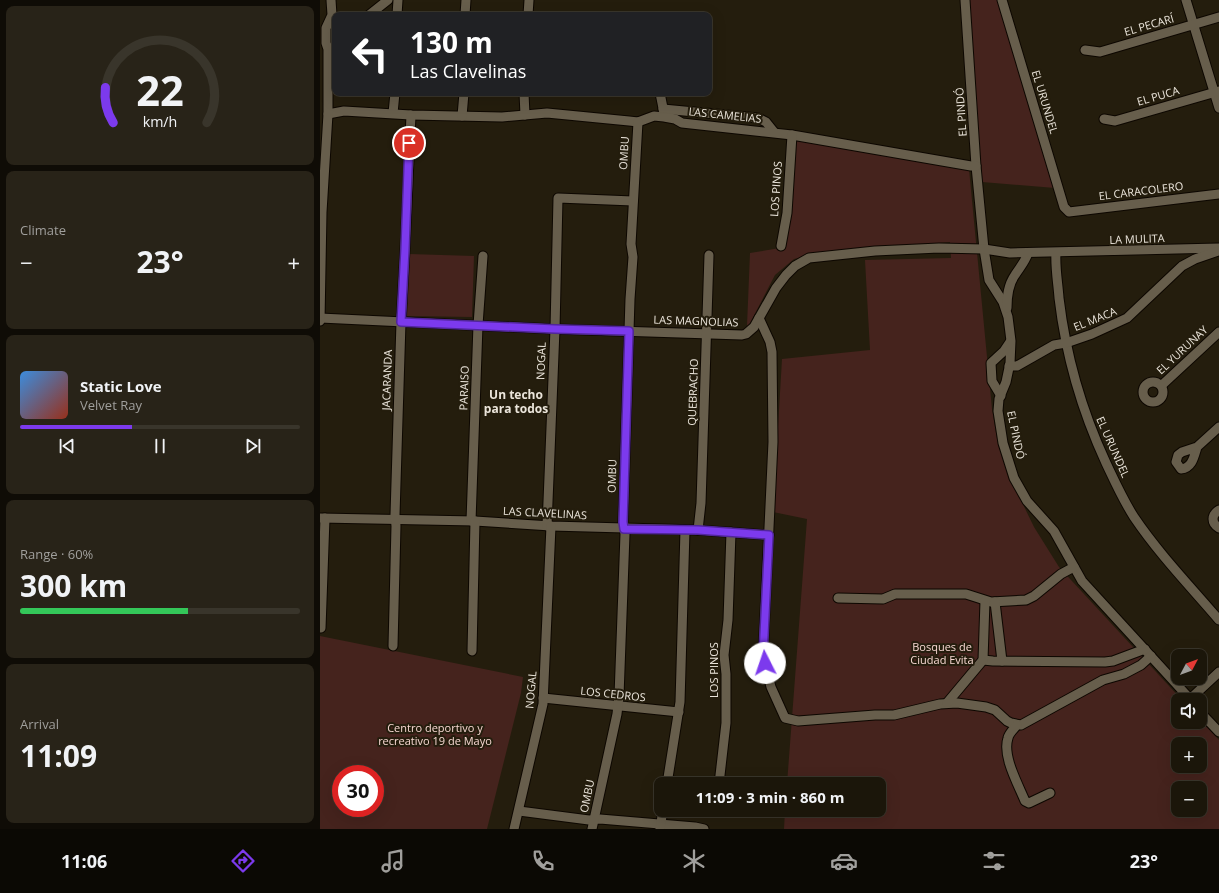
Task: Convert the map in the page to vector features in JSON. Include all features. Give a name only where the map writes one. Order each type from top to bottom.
[{"type":"street","points":[[320,320],[323,138],[328,114],[330,45],[326,28],[332,15],[331,0]]},
{"type":"street","points":[[373,12],[388,0]]},
{"type":"street","points":[[397,12],[398,0]]},
{"type":"street","points":[[465,12],[466,0]]},
{"type":"street","points":[[528,12],[529,0]]},
{"type":"street","name":"EL PINDÓ","points":[[965,0],[976,166],[988,280],[1007,310],[1011,341],[1006,382],[998,405],[1001,435],[1014,478],[1027,501],[1054,531],[1082,581],[1185,693]]},
{"type":"street","name":"EL URUNDEL","points":[[1002,0],[1066,211]]},
{"type":"street","points":[[1186,0],[1217,92],[1219,108]]},
{"type":"street","name":"EL PECARÍ","points":[[1085,50],[1100,52],[1219,17]]},
{"type":"street","name":"EL PUCA","points":[[1104,119],[1115,121],[1217,92]]},
{"type":"street","points":[[393,113],[395,96]]},
{"type":"street","points":[[462,116],[464,96]]},
{"type":"street","points":[[524,96],[525,115]]},
{"type":"street","points":[[661,96],[664,113],[758,118],[766,122],[774,132]]},
{"type":"street","name":"LAS CAMELIAS","points":[[328,114],[344,111],[502,118],[547,113],[638,122],[664,113],[682,122],[774,132],[976,166]]},
{"type":"street","name":"JACARANDA","points":[[394,646],[395,520],[401,322],[411,115]]},
{"type":"street","name":"OMBU","points":[[592,829],[618,706],[626,534],[623,522],[630,299],[633,257],[631,244],[638,122]]},
{"type":"street","name":"LOS PINOS","points":[[782,246],[787,213],[792,135]]},
{"type":"street","name":"EL CARACOLERO","points":[[1066,211],[1069,212],[1219,194]]},
{"type":"street","name":"NOGAL","points":[[514,829],[544,698],[558,198],[633,201]]},
{"type":"street","name":"LAS MAGNOLIAS","points":[[320,320],[742,335],[746,334],[754,327],[776,288],[786,275],[795,266],[809,258],[875,251],[945,248],[984,249],[1002,253],[1056,253]]},
{"type":"street","name":"LA MULITA","points":[[1056,253],[1219,249]]},
{"type":"street","name":"EL MACA","points":[[1009,366],[1017,366],[1054,345],[1066,343],[1092,334],[1127,318],[1182,266],[1219,249]]},
{"type":"street","points":[[1007,310],[1007,297],[1010,284],[1026,260],[1028,253]]},
{"type":"street","name":"EL URUNDEL","points":[[1056,253],[1057,278],[1066,343],[1073,374],[1097,444],[1125,502],[1134,517],[1164,556],[1219,620]]},
{"type":"street","name":"QUEBRACHO","points":[[698,530],[709,255]]},
{"type":"street","name":"PARAISO","points":[[472,651],[473,521],[478,325],[483,256]]},
{"type":"street","points":[[759,318],[770,342],[772,352],[773,442],[763,655],[772,687],[786,718],[798,721],[875,715],[894,716],[947,703],[986,707],[995,710],[1006,721],[1017,725],[1029,722],[1103,680],[1124,674],[1141,665],[1148,653]]},
{"type":"street","name":"EL YURUNAY","points":[[1162,385],[1219,332]]},
{"type":"street","points":[[1001,396],[992,381],[991,363],[1011,341]]},
{"type":"street","points":[[1197,447],[1219,428]]},
{"type":"street","points":[[1219,510],[1215,512],[1213,519],[1215,525],[1219,528]]},
{"type":"street","points":[[321,628],[322,518]]},
{"type":"street","name":"LAS CLAVELINAS","points":[[322,518],[473,521],[624,529],[698,530],[769,535]]},
{"type":"street","points":[[669,777],[679,712],[685,530]]},
{"type":"street","name":"LOS PINOS","points":[[720,777],[726,723],[726,674],[724,655],[728,620],[731,532]]},
{"type":"street","points":[[838,598],[882,599],[895,594],[966,594],[985,601],[995,602],[1026,600],[1061,574],[1074,567]]},
{"type":"street","points":[[947,703],[983,660],[985,601]]},
{"type":"street","points":[[995,602],[1002,661]]},
{"type":"street","points":[[983,660],[1105,662],[1148,653]]},
{"type":"street","points":[[1197,693],[1219,672]]},
{"type":"street","name":"LOS CEDROS","points":[[544,698],[679,712]]},
{"type":"street","points":[[1207,719],[1219,732]]},
{"type":"street","points":[[1017,725],[1007,739],[1007,752],[1009,761],[1025,801],[1029,803],[1050,793]]},
{"type":"street","points":[[519,811],[660,827],[695,827],[704,829]]},
{"type":"street","points":[[660,827],[662,817]]},
{"type":"green space","points":[[969,0],[998,0],[1055,188],[982,182]]},
{"type":"green space","name":"Bosques de Ciudad Evita","points":[[799,140],[969,169],[992,409],[998,445],[1014,486],[1034,527],[1059,567],[1176,693],[1171,693],[1171,729],[1207,729],[1207,727],[1219,740],[1219,829],[784,829],[785,817],[886,817],[886,777],[788,777],[807,519],[773,512],[782,359],[870,350],[865,260],[951,258],[950,242],[820,253],[794,259],[775,275],[749,325],[747,326],[750,253],[786,247],[795,141]]},
{"type":"green space","points":[[409,254],[474,256],[472,317],[407,316]]},
{"type":"green space","name":"Centro deportivo y recreativo 19 de Mayo","points":[[320,636],[523,677],[521,693],[487,829],[320,829]]},
{"type":"district","name":"Un techo para todos","points":[[516,402]]},
{"type":"route","points":[[409,143],[401,322],[629,331],[624,529],[698,530],[769,535],[763,655],[765,663]]}]
